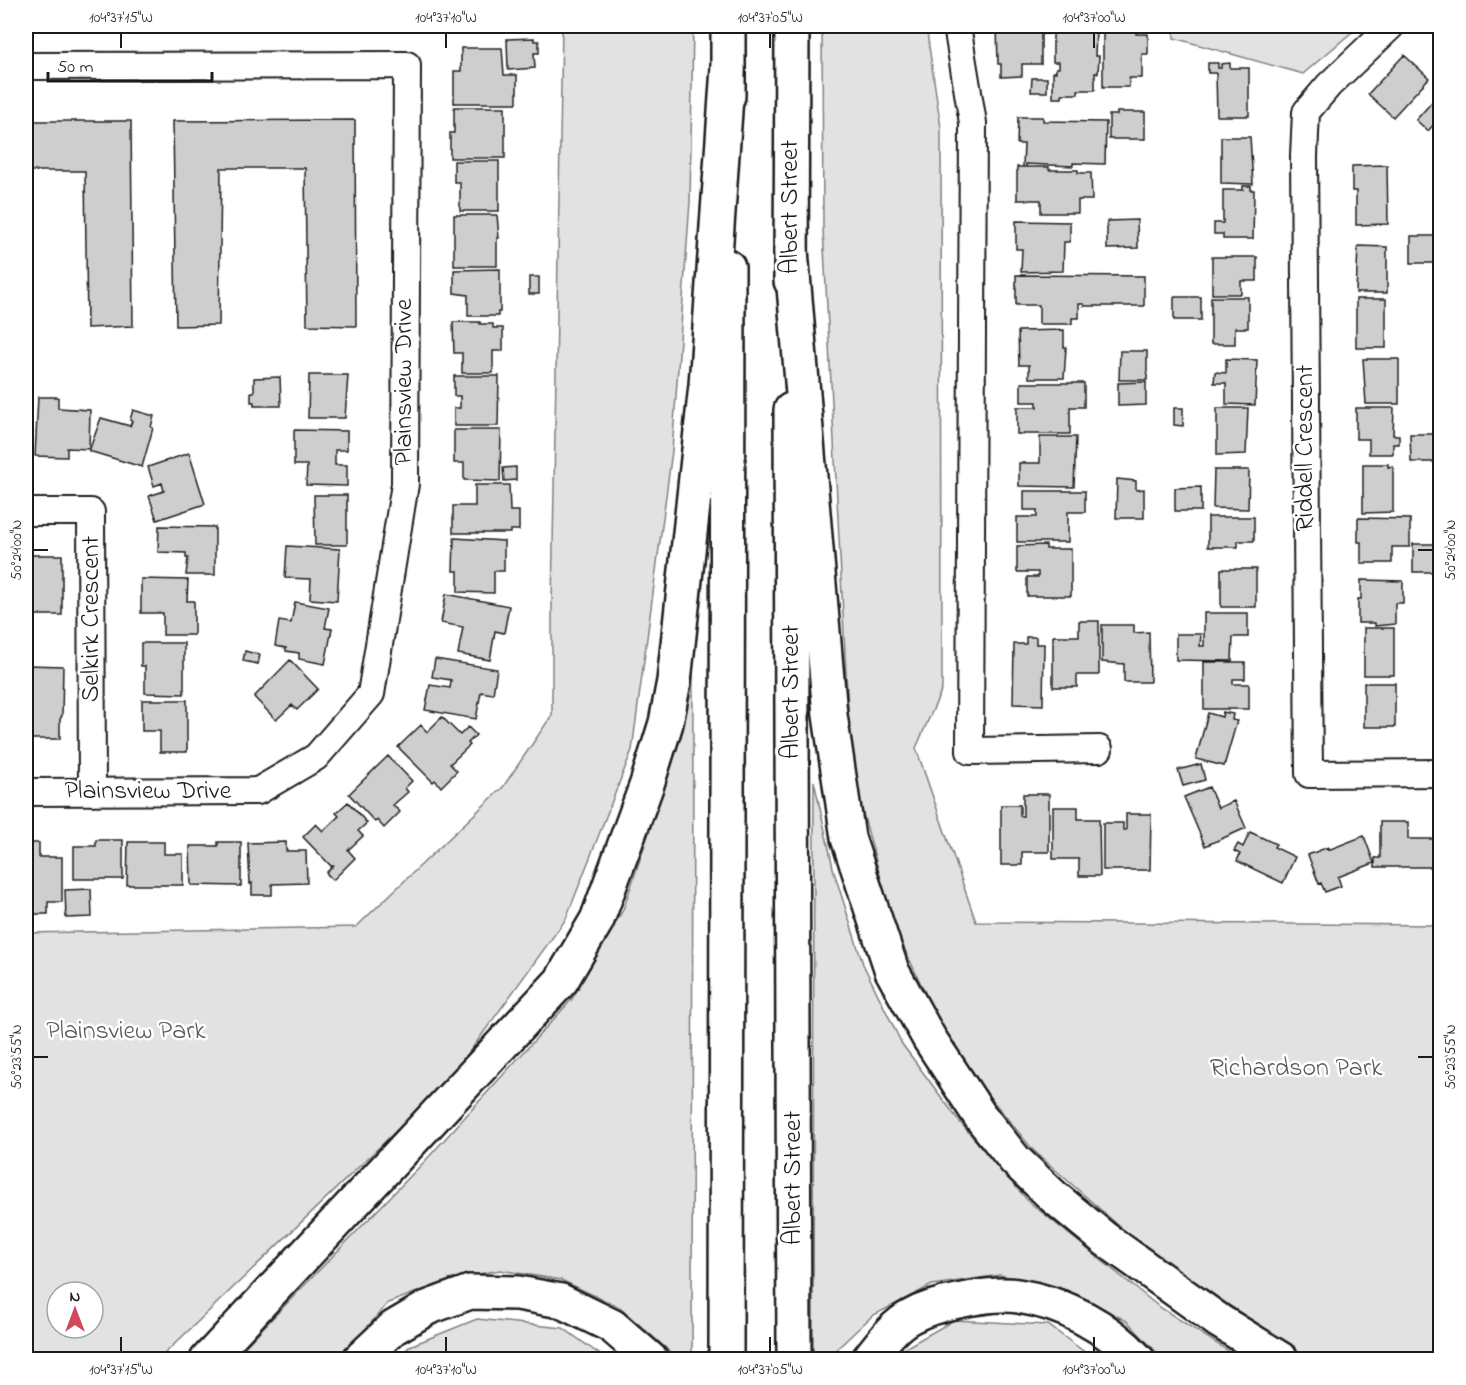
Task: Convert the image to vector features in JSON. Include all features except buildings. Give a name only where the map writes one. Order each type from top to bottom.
[{"type":"main road","points":[[726,1359],[728,26]]},
{"type":"main road","name":"Albert Street","points":[[792,26],[795,1359]]},
{"type":"main road","points":[[207,1359],[561,981],[597,920],[647,784],[666,723],[674,681],[706,386],[728,68]]},
{"type":"main road","points":[[791,251],[830,715],[848,838],[892,971],[928,1038],[980,1116],[1015,1160],[1054,1197],[1105,1239],[1219,1321],[1282,1359]]},
{"type":"main road","points":[[359,1359],[393,1328],[427,1308],[470,1292],[518,1293],[561,1301],[612,1326],[651,1359]]},
{"type":"main road","points":[[868,1359],[889,1334],[909,1317],[943,1304],[984,1296],[1017,1296],[1051,1304],[1092,1322],[1121,1341],[1138,1359]]},
{"type":"street","points":[[957,26],[973,123],[970,751],[1099,749]]},
{"type":"street","name":"Riddell Crescent","points":[[1391,26],[1329,85],[1306,112],[1304,156],[1309,774],[1440,773]]},
{"type":"street","name":"Plainsview Drive","points":[[26,66],[407,65],[405,484],[371,694],[316,757],[258,791],[26,792]]},
{"type":"street","name":"Selkirk Crescent","points":[[26,512],[91,512],[92,792]]},
{"type":"green space","name":"Plainsview Park","points":[[562,26],[693,26],[690,202],[672,451],[632,750],[566,919],[449,1080],[159,1359],[26,1359],[26,933],[356,927],[503,787],[552,715]]},
{"type":"green space","name":"Richardson Park","points":[[822,26],[926,26],[941,128],[942,689],[916,748],[976,922],[1440,925],[1440,1359],[1307,1359],[1136,1241],[1033,1150],[952,1051],[893,924],[851,769],[823,229]]},
{"type":"green space","points":[[1174,26],[1359,26],[1303,74],[1174,38]]},
{"type":"green space","points":[[693,651],[692,1359],[674,1359],[667,1349],[619,1307],[561,1280],[500,1270],[452,1279],[388,1303],[340,1359],[232,1360],[425,1161],[572,999],[623,910],[681,737]]},
{"type":"green space","points":[[814,781],[834,872],[863,964],[902,1044],[959,1121],[1028,1201],[1158,1306],[1241,1359],[1163,1359],[1127,1321],[1067,1290],[1000,1275],[932,1285],[872,1316],[839,1347],[830,1359],[813,1360]]},
{"type":"green space","points":[[477,1319],[563,1328],[606,1359],[397,1359],[410,1346]]},
{"type":"green space","points":[[954,1320],[1048,1325],[1094,1359],[884,1360]]}]
